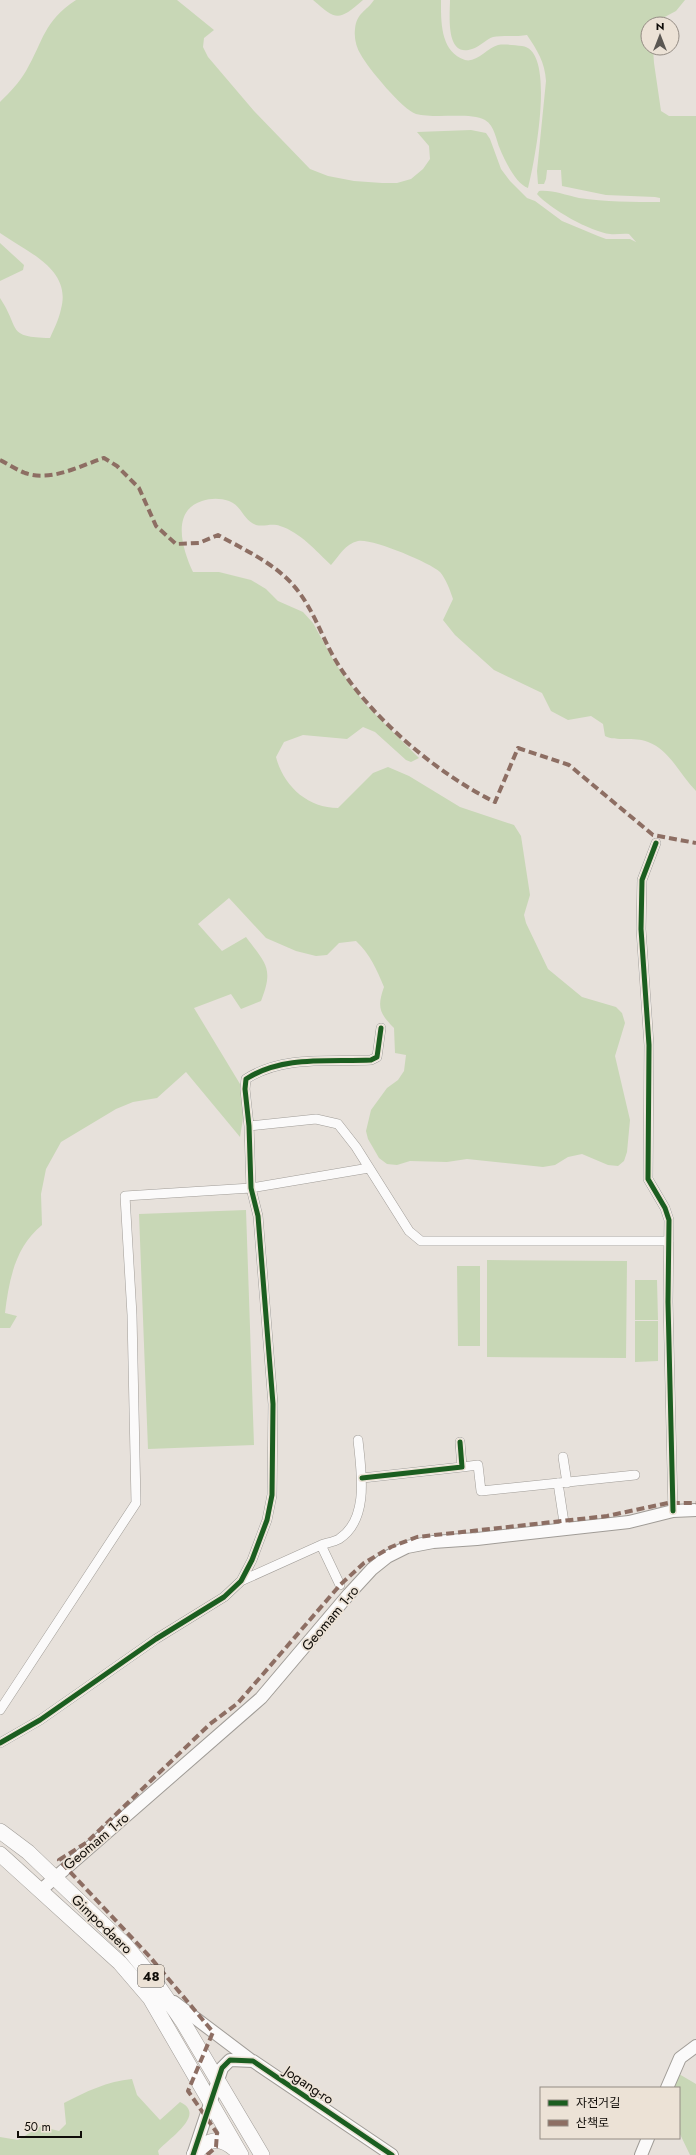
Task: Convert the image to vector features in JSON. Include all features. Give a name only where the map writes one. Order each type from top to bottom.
[{"type":"main road","name":"Gimpo-daero","points":[[0,1831],[28,1852],[128,1947],[183,2022],[217,2082],[262,2155]]},
{"type":"main road","name":"Gimpo-daero","points":[[0,1854],[120,1963],[150,1998],[241,2154]]},
{"type":"main road","points":[[194,2155],[205,2144],[219,2140],[226,2142],[241,2154]]},
{"type":"street","points":[[656,843],[642,880],[650,1077],[648,1179],[665,1208],[669,1220],[668,1302],[672,1511]]},
{"type":"street","points":[[241,1581],[252,1560],[267,1520],[272,1495],[273,1404],[269,1333],[258,1216],[251,1188],[249,1126],[245,1089],[246,1079],[254,1074],[295,1061],[371,1060],[377,1057],[381,1028]]},
{"type":"street","points":[[249,1126],[316,1119],[338,1124],[347,1134],[409,1231],[414,1237],[421,1241],[669,1241]]},
{"type":"street","points":[[0,1710],[136,1504],[132,1315],[126,1196],[251,1188],[369,1168]]},
{"type":"street","points":[[0,1743],[40,1720],[156,1638],[224,1597],[241,1581],[339,1538],[351,1525],[360,1509],[362,1478],[358,1440]]},
{"type":"street","points":[[460,1442],[462,1467]]},
{"type":"street","points":[[564,1457],[562,1483],[565,1530]]},
{"type":"street","points":[[362,1478],[478,1465],[481,1491],[636,1475]]},
{"type":"street","name":"Geomam 1-ro","points":[[41,1890],[261,1698],[372,1568],[387,1557],[407,1547],[433,1542],[565,1530],[629,1522],[672,1511],[696,1510]]},
{"type":"street","points":[[321,1545],[340,1585]]},
{"type":"street","points":[[0,1823],[28,1852]]},
{"type":"street","name":"Jogang-ro","points":[[162,1992],[197,2021],[252,2061],[392,2155]]},
{"type":"street","points":[[667,2087],[680,2058],[696,2046]]},
{"type":"street","points":[[194,2155],[222,2068],[230,2060],[252,2061]]},
{"type":"street","points":[[641,2155],[648,2139]]},
{"type":"green space","points":[[76,0],[177,0],[214,30],[204,38],[203,47],[208,57],[254,111],[310,169],[328,176],[354,181],[397,183],[411,179],[423,169],[430,159],[429,146],[417,132],[471,130],[486,133],[490,139],[501,169],[510,181],[527,198],[535,201],[562,221],[598,236],[606,239],[630,239],[636,242],[629,234],[610,234],[602,232],[571,219],[551,206],[537,194],[539,191],[544,191],[579,198],[599,200],[660,202],[660,198],[655,197],[606,195],[562,186],[561,170],[547,170],[544,184],[538,184],[537,171],[546,81],[540,56],[527,35],[493,37],[478,47],[472,49],[463,50],[457,47],[451,34],[450,0],[685,0],[676,11],[667,16],[640,16],[640,56],[654,56],[661,111],[669,116],[696,116],[696,791],[669,757],[656,746],[643,740],[609,738],[605,736],[603,724],[591,716],[568,720],[551,711],[542,693],[494,670],[455,635],[443,620],[453,599],[444,578],[440,572],[434,568],[400,552],[365,541],[358,541],[349,545],[331,565],[301,537],[277,525],[262,526],[252,523],[237,506],[229,501],[209,499],[192,506],[186,513],[182,522],[182,532],[183,543],[193,572],[219,572],[251,580],[266,589],[278,601],[303,612],[313,623],[335,663],[365,704],[419,758],[411,762],[406,760],[375,732],[363,727],[347,739],[303,735],[284,742],[276,757],[284,777],[298,793],[316,804],[338,808],[373,773],[388,767],[409,776],[460,807],[514,825],[521,836],[530,895],[524,915],[526,923],[548,969],[582,997],[616,1007],[622,1013],[625,1023],[615,1056],[630,1120],[627,1152],[624,1161],[618,1166],[608,1165],[582,1154],[568,1157],[555,1165],[543,1167],[467,1159],[447,1162],[410,1161],[397,1165],[387,1164],[379,1158],[368,1139],[366,1131],[371,1110],[387,1088],[398,1080],[404,1071],[406,1055],[395,1053],[394,1028],[382,1014],[380,1000],[384,987],[373,962],[356,941],[339,943],[327,955],[316,956],[296,951],[266,938],[229,898],[198,924],[222,951],[246,937],[263,960],[266,967],[267,981],[265,990],[261,1001],[241,1009],[231,994],[194,1008],[240,1084],[244,1112],[240,1137],[186,1072],[157,1098],[133,1102],[116,1109],[61,1142],[46,1169],[41,1194],[42,1225],[25,1243],[19,1254],[11,1276],[5,1313],[17,1316],[10,1328],[0,1328],[0,298],[16,330],[27,336],[50,338],[60,313],[63,295],[60,283],[54,272],[45,263],[0,233],[0,102],[23,75],[50,24],[65,8]]},
{"type":"green space","points":[[313,0],[363,0],[348,12],[337,16],[327,12]]},
{"type":"green space","points":[[374,0],[441,0],[442,26],[446,43],[457,56],[465,60],[474,59],[498,45],[522,46],[533,52],[539,67],[541,87],[538,134],[535,157],[528,188],[519,182],[511,172],[502,154],[493,129],[485,120],[471,116],[433,116],[416,114],[403,105],[378,78],[359,52],[355,36],[356,23],[358,19]]},
{"type":"green space","points":[[0,243],[24,265],[23,270],[0,281]]},
{"type":"green space","points":[[246,1210],[254,1445],[148,1449],[139,1214]]},
{"type":"green space","points":[[487,1260],[627,1261],[626,1358],[487,1357]]},
{"type":"green space","points":[[457,1266],[480,1266],[480,1346],[458,1346]]},
{"type":"green space","points":[[635,1280],[657,1280],[658,1320],[635,1320]]},
{"type":"green space","points":[[635,1321],[658,1321],[658,1361],[635,1362]]},
{"type":"green space","points":[[679,2074],[696,2084],[696,2155],[690,2155],[680,2134],[680,2087],[673,2087]]},
{"type":"green space","points":[[132,2079],[137,2095],[160,2120],[180,2102],[187,2107],[190,2114],[176,2134],[158,2151],[159,2155],[0,2155],[0,2137],[18,2140],[46,2123],[51,2129],[59,2131],[66,2124],[64,2103],[88,2091],[105,2085]]},
{"type":"marked path","points":[[0,460],[25,473],[45,476],[65,472],[104,458],[117,466],[139,488],[156,526],[176,544],[199,543],[218,535],[268,563],[285,577],[300,594],[336,661],[350,682],[367,702],[406,742],[450,776],[473,790],[495,802],[518,748],[569,765],[653,835],[696,843]]},
{"type":"marked path","points":[[207,2155],[216,2147],[217,2133],[188,2091],[213,2032],[150,1957],[59,1860],[86,1843],[210,1724],[238,1703],[340,1585],[364,1563],[391,1547],[417,1537],[607,1516],[668,1503],[696,1503]]},
{"type":"cycle path","points":[[656,843],[642,880],[641,929],[649,1045],[648,1179],[665,1208],[669,1220],[668,1302],[673,1511]]},
{"type":"cycle path","points":[[0,1743],[40,1720],[156,1639],[224,1597],[241,1581],[252,1560],[267,1520],[272,1495],[273,1404],[258,1216],[251,1188],[249,1126],[245,1089],[246,1079],[260,1071],[291,1063],[307,1061],[371,1060],[377,1057],[381,1028]]},
{"type":"cycle path","points":[[362,1478],[462,1467],[460,1442]]},
{"type":"cycle path","points":[[193,2155],[222,2068],[230,2060],[253,2061],[392,2155]]}]
